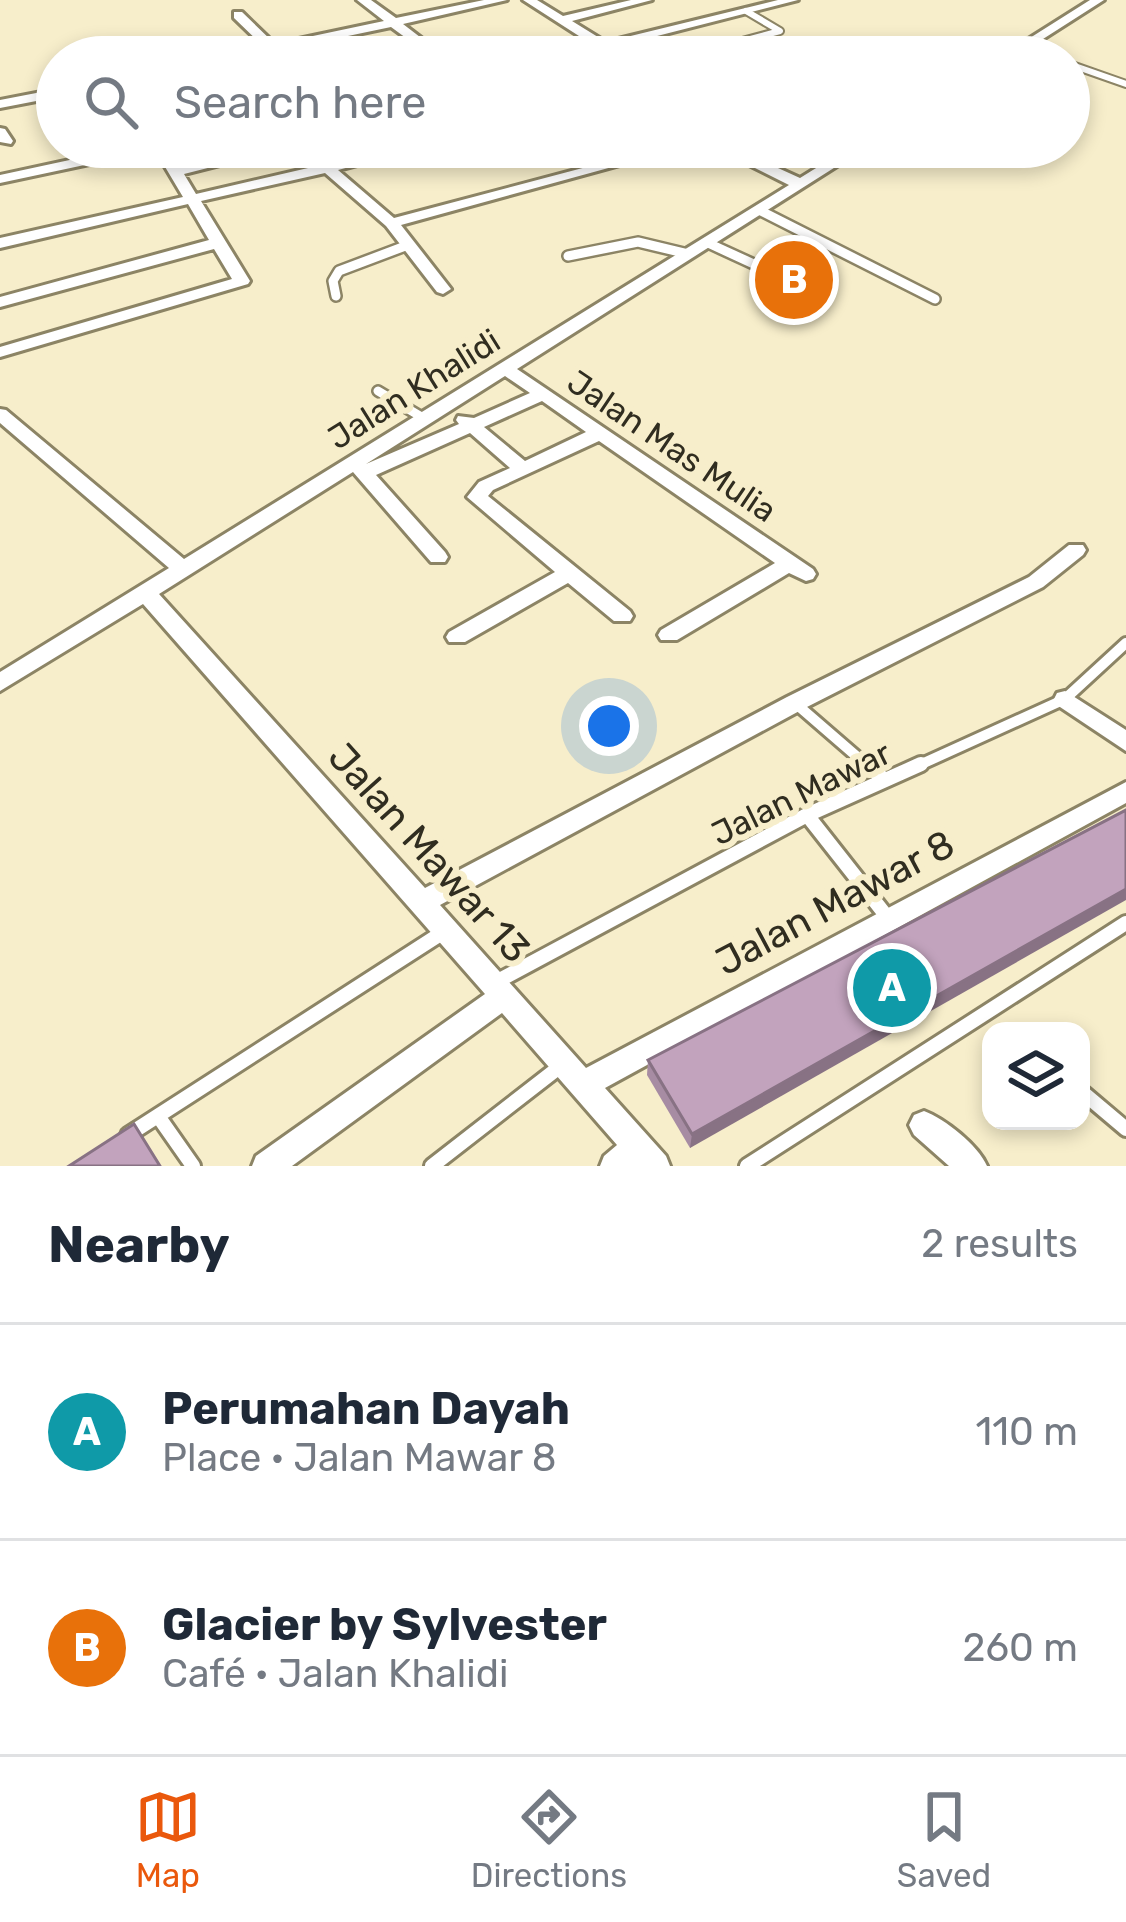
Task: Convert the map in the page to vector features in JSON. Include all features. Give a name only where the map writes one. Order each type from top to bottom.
[{"type":"street","points":[[363,0],[414,36]]},
{"type":"street","points":[[346,36],[501,0]]},
{"type":"street","points":[[529,0],[588,36]]},
{"type":"street","points":[[562,20],[610,3],[646,0]]},
{"type":"street","points":[[645,36],[792,0]]},
{"type":"street","points":[[1041,36],[1098,0]]},
{"type":"street","points":[[238,15],[260,36]]},
{"type":"street","points":[[0,104],[36,96]]},
{"type":"street","points":[[0,179],[51,168]]},
{"type":"street","points":[[0,352],[235,287],[244,277],[172,168]]},
{"type":"street","points":[[176,172],[193,168]]},
{"type":"street","points":[[0,243],[328,168],[392,223],[443,289]]},
{"type":"street","points":[[392,223],[599,168]]},
{"type":"street","points":[[765,168],[800,184]]},
{"type":"street","name":"Jalan Khalidi","points":[[0,683],[359,467],[389,438],[826,168]]},
{"type":"street","points":[[0,302],[221,242]]},
{"type":"street","name":"Jalan Mas Mulia","points":[[505,368],[798,568],[669,635]]},
{"type":"street","points":[[438,557],[359,467],[407,453],[543,394]]},
{"type":"street","points":[[445,406],[523,469]]},
{"type":"street","points":[[0,415],[184,569]]},
{"type":"street","points":[[600,433],[480,489],[477,497],[622,616]]},
{"type":"street","points":[[389,438],[407,453]]},
{"type":"street","points":[[419,904],[795,703],[1036,582],[1076,550]]},
{"type":"street","points":[[458,637],[569,573]]},
{"type":"street","name":"Jalan Mawar 13","points":[[146,592],[573,1074],[636,1160]]},
{"type":"street","points":[[1065,699],[1126,742]]},
{"type":"street","name":"Jalan Mawar 8","points":[[573,1074],[888,918],[1126,793]]},
{"type":"street","points":[[267,1166],[498,990]]},
{"type":"street","points":[[924,1125],[972,1166]]},
{"type":"lane","points":[[746,11],[780,31],[761,36]]},
{"type":"lane","points":[[1090,71],[1126,84]]},
{"type":"lane","points":[[759,210],[935,299]]},
{"type":"lane","points":[[568,256],[638,242],[688,254]]},
{"type":"lane","points":[[708,243],[819,294]]},
{"type":"lane","points":[[336,296],[333,281],[339,271],[408,245]]},
{"type":"lane","points":[[378,392],[425,418]]},
{"type":"lane","name":"Jalan Mawar","points":[[498,990],[807,815],[1065,699],[1126,643]]},
{"type":"lane","points":[[795,703],[885,780]]},
{"type":"lane","points":[[807,815],[888,918]]},
{"type":"lane","points":[[747,1166],[1126,923]]},
{"type":"lane","points":[[119,1141],[446,930]]},
{"type":"lane","points":[[432,1166],[573,1074]]},
{"type":"lane","points":[[1090,1098],[1126,1129]]},
{"type":"lane","points":[[158,1116],[193,1166]]},
{"type":"building","points":[[1126,810],[1126,889],[692,1134],[648,1060]]},
{"type":"building","points":[[134,1124],[160,1166],[69,1166]]},
{"type":"place","name":"Glacier by Sylvester","points":[[794,280]]},
{"type":"place","name":"Perumahan Dayah","points":[[892,988]]}]
